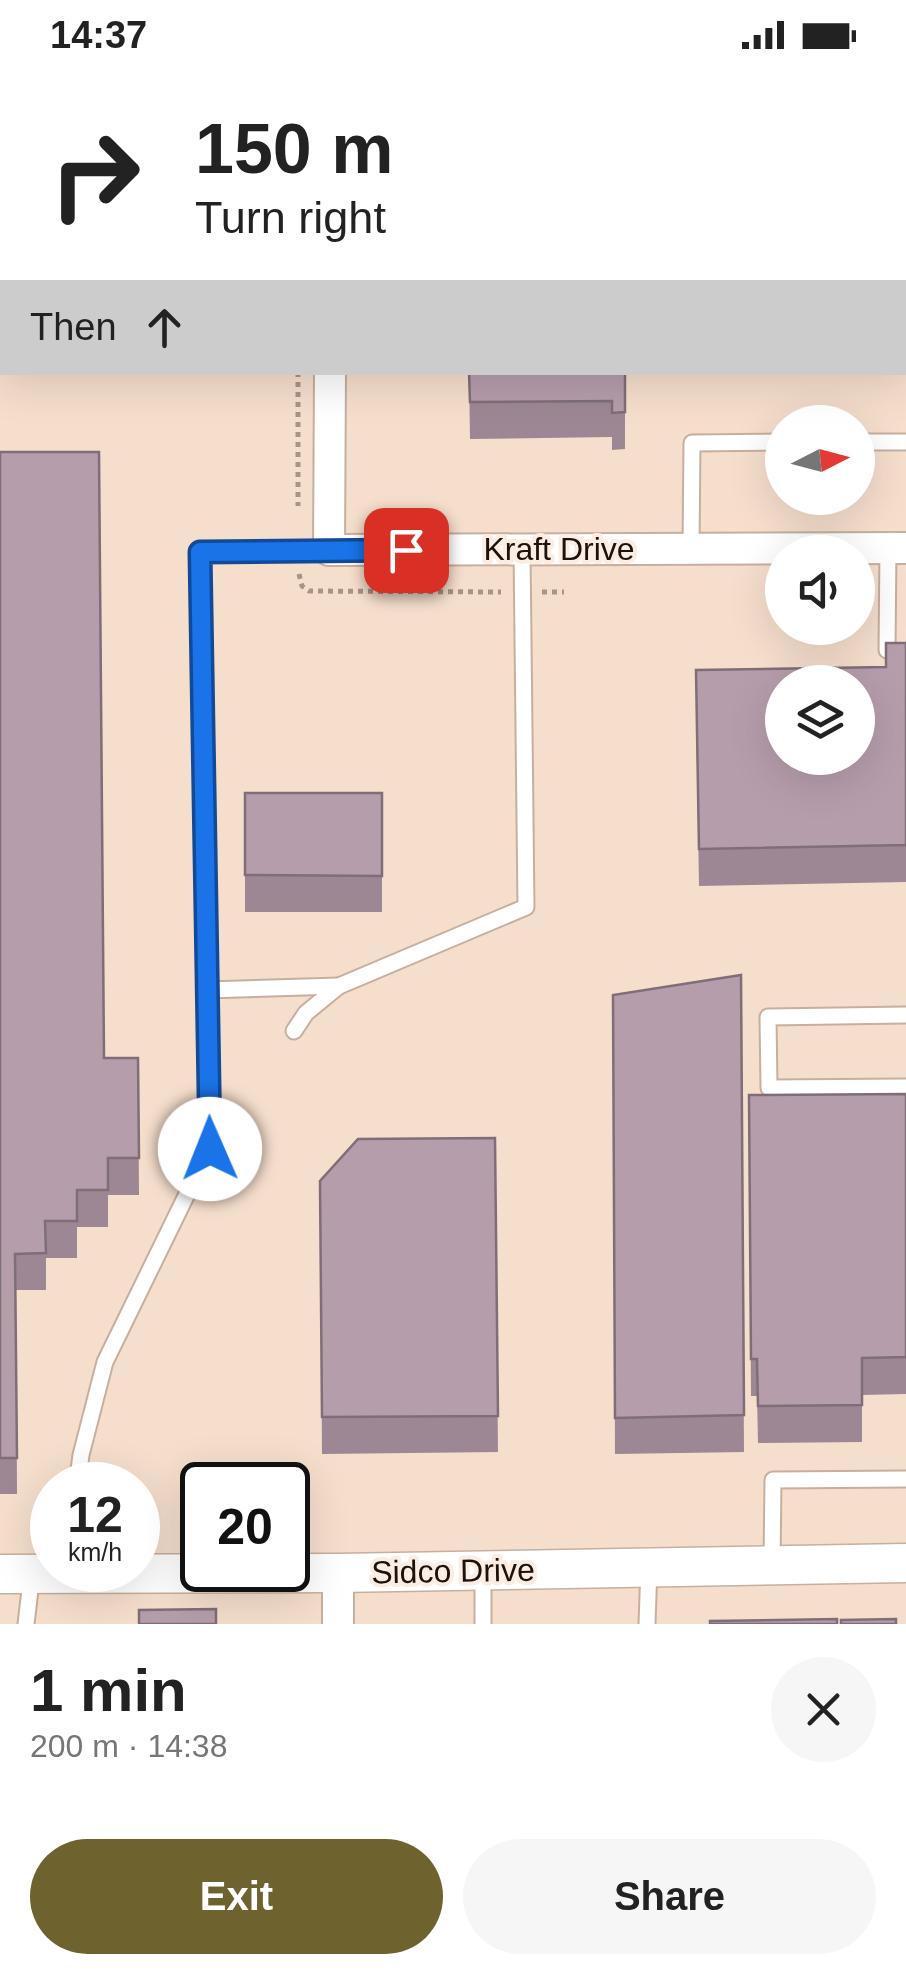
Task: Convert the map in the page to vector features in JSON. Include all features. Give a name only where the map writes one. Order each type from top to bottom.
[{"type":"street","points":[[328,550],[330,375]]},
{"type":"street","name":"Kraft Drive","points":[[328,550],[897,548]]},
{"type":"street","name":"Sidco Drive","points":[[160,1572],[906,1563]]},
{"type":"street","points":[[338,1573],[338,1624]]},
{"type":"lane","points":[[691,549],[692,443],[765,442]]},
{"type":"lane","points":[[875,442],[906,442]]},
{"type":"lane","points":[[887,650],[897,548]]},
{"type":"lane","points":[[79,1462],[105,1362],[210,1149],[200,552],[328,550]]},
{"type":"lane","points":[[294,1031],[306,1013],[339,986],[526,907],[522,550]]},
{"type":"lane","points":[[207,990],[339,986]]},
{"type":"lane","points":[[906,1016],[768,1018],[769,1088],[906,1087]]},
{"type":"lane","points":[[772,1564],[772,1480],[906,1479]]},
{"type":"lane","points":[[647,1624],[648,1567]]},
{"type":"lane","points":[[482,1624],[483,1570]]},
{"type":"lane","points":[[16,1574],[26,1624]]},
{"type":"path","points":[[298,375],[299,514]]},
{"type":"path","points":[[300,574],[302,586],[309,591],[504,592]]},
{"type":"path","points":[[539,592],[564,592]]},
{"type":"building","points":[[469,375],[625,375],[625,412],[612,413],[612,401],[470,402]]},
{"type":"building","points":[[0,452],[99,452],[104,1058],[138,1058],[139,1158],[108,1158],[108,1190],[77,1190],[77,1221],[45,1221],[46,1253],[15,1254],[17,1458],[0,1458]]},
{"type":"building","points":[[886,643],[906,643],[906,845],[699,849],[696,670],[765,669],[765,775],[875,775],[875,667],[886,667]]},
{"type":"building","points":[[245,793],[382,793],[382,876],[245,875]]},
{"type":"building","points":[[741,975],[744,1415],[615,1418],[613,995]]},
{"type":"building","points":[[906,1094],[906,1357],[862,1358],[862,1405],[758,1406],[757,1359],[751,1359],[749,1095]]},
{"type":"building","points":[[495,1138],[498,1416],[322,1417],[320,1181],[358,1139]]},
{"type":"building","points":[[216,1609],[216,1624],[139,1624],[139,1610]]},
{"type":"building","points":[[837,1619],[837,1624],[710,1624],[710,1621]]},
{"type":"building","points":[[896,1619],[896,1624],[841,1624],[841,1620]]},
{"type":"route","points":[[210,1149],[200,552],[406,550]]}]
